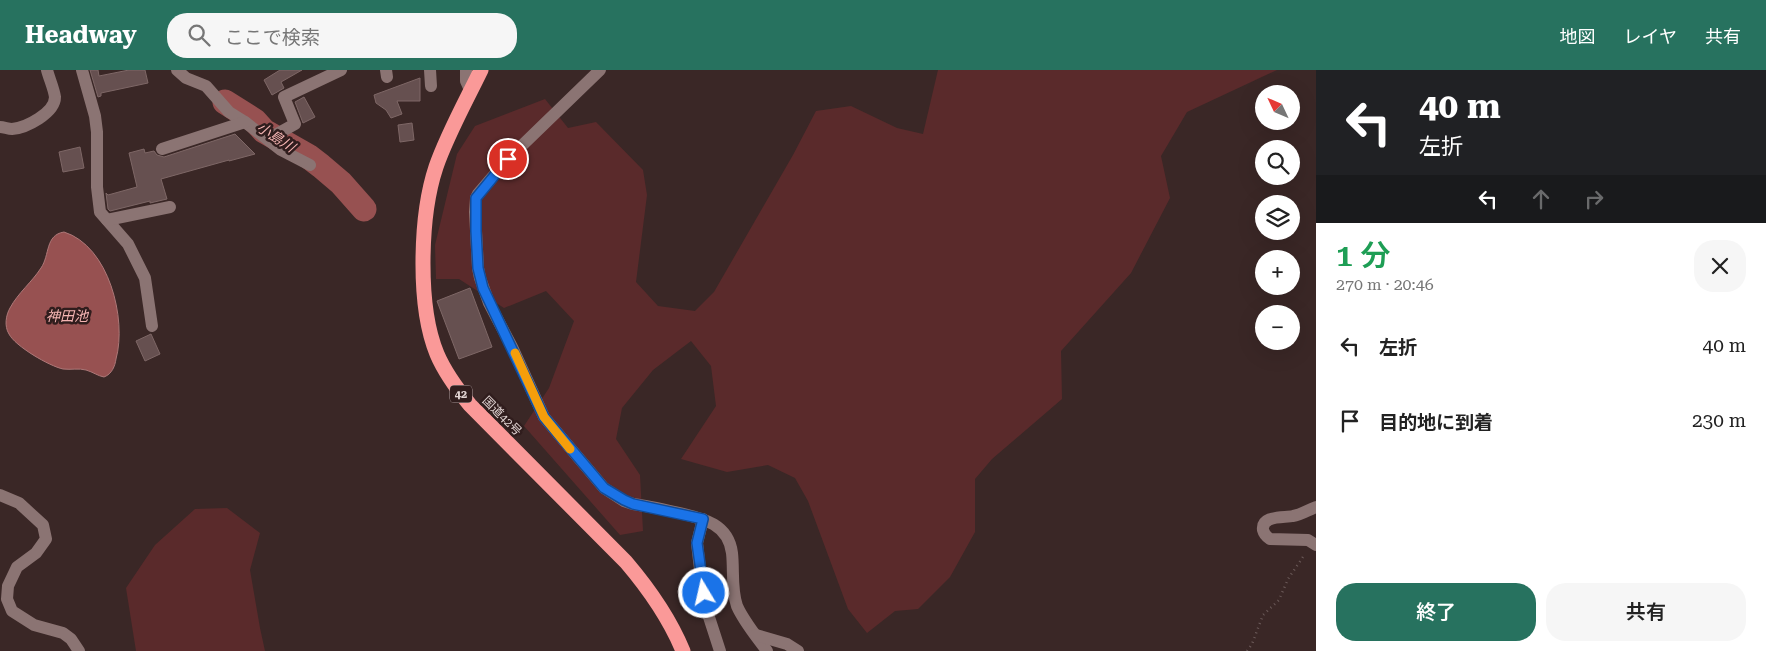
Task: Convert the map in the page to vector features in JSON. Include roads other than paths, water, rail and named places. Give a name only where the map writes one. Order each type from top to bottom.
[{"type":"highway","name":"国道42号","points":[[481,70],[437,164],[428,201],[424,292],[430,330],[437,353],[450,381],[470,405],[626,562],[642,581],[667,618],[683,651]]},
{"type":"street","points":[[0,126],[12,129],[31,124],[49,111],[54,104],[55,96],[47,70]]},
{"type":"street","points":[[82,70],[95,116],[101,215],[108,220],[128,244],[145,278],[152,326]]},
{"type":"street","points":[[176,70],[186,78],[206,86],[222,106],[281,150],[310,165]]},
{"type":"street","points":[[268,139],[295,124],[284,97],[341,70]]},
{"type":"street","points":[[430,70],[431,86]]},
{"type":"street","points":[[466,70],[466,82],[471,92]]},
{"type":"street","points":[[600,70],[508,159],[478,194],[475,212],[480,278],[489,303],[544,417],[604,488],[633,504],[703,519],[719,528],[729,539],[737,605],[767,651]]},
{"type":"street","points":[[162,149],[245,122]]},
{"type":"street","points":[[108,220],[170,206]]},
{"type":"street","points":[[0,495],[19,503],[44,525],[46,539],[36,553],[17,567],[8,586],[7,599],[12,611],[34,624],[63,633],[71,639],[79,651]]},
{"type":"street","points":[[1314,543],[1308,540],[1270,539],[1263,531],[1263,526],[1273,518],[1292,517],[1316,508]]},
{"type":"street","points":[[703,519],[697,543],[700,569],[708,614],[720,651]]},
{"type":"street","points":[[756,636],[787,644],[798,651]]},
{"type":"water","name":"神田池","points":[[64,232],[80,240],[93,252],[111,286],[119,324],[119,343],[114,367],[104,377],[86,370],[63,369],[49,364],[33,355],[12,339],[6,328],[7,314],[13,303],[41,268],[51,241],[58,234]]},
{"type":"waterway","name":"小島川","points":[[225,102],[255,121],[264,131],[308,156],[321,166],[341,183],[364,209]]}]
